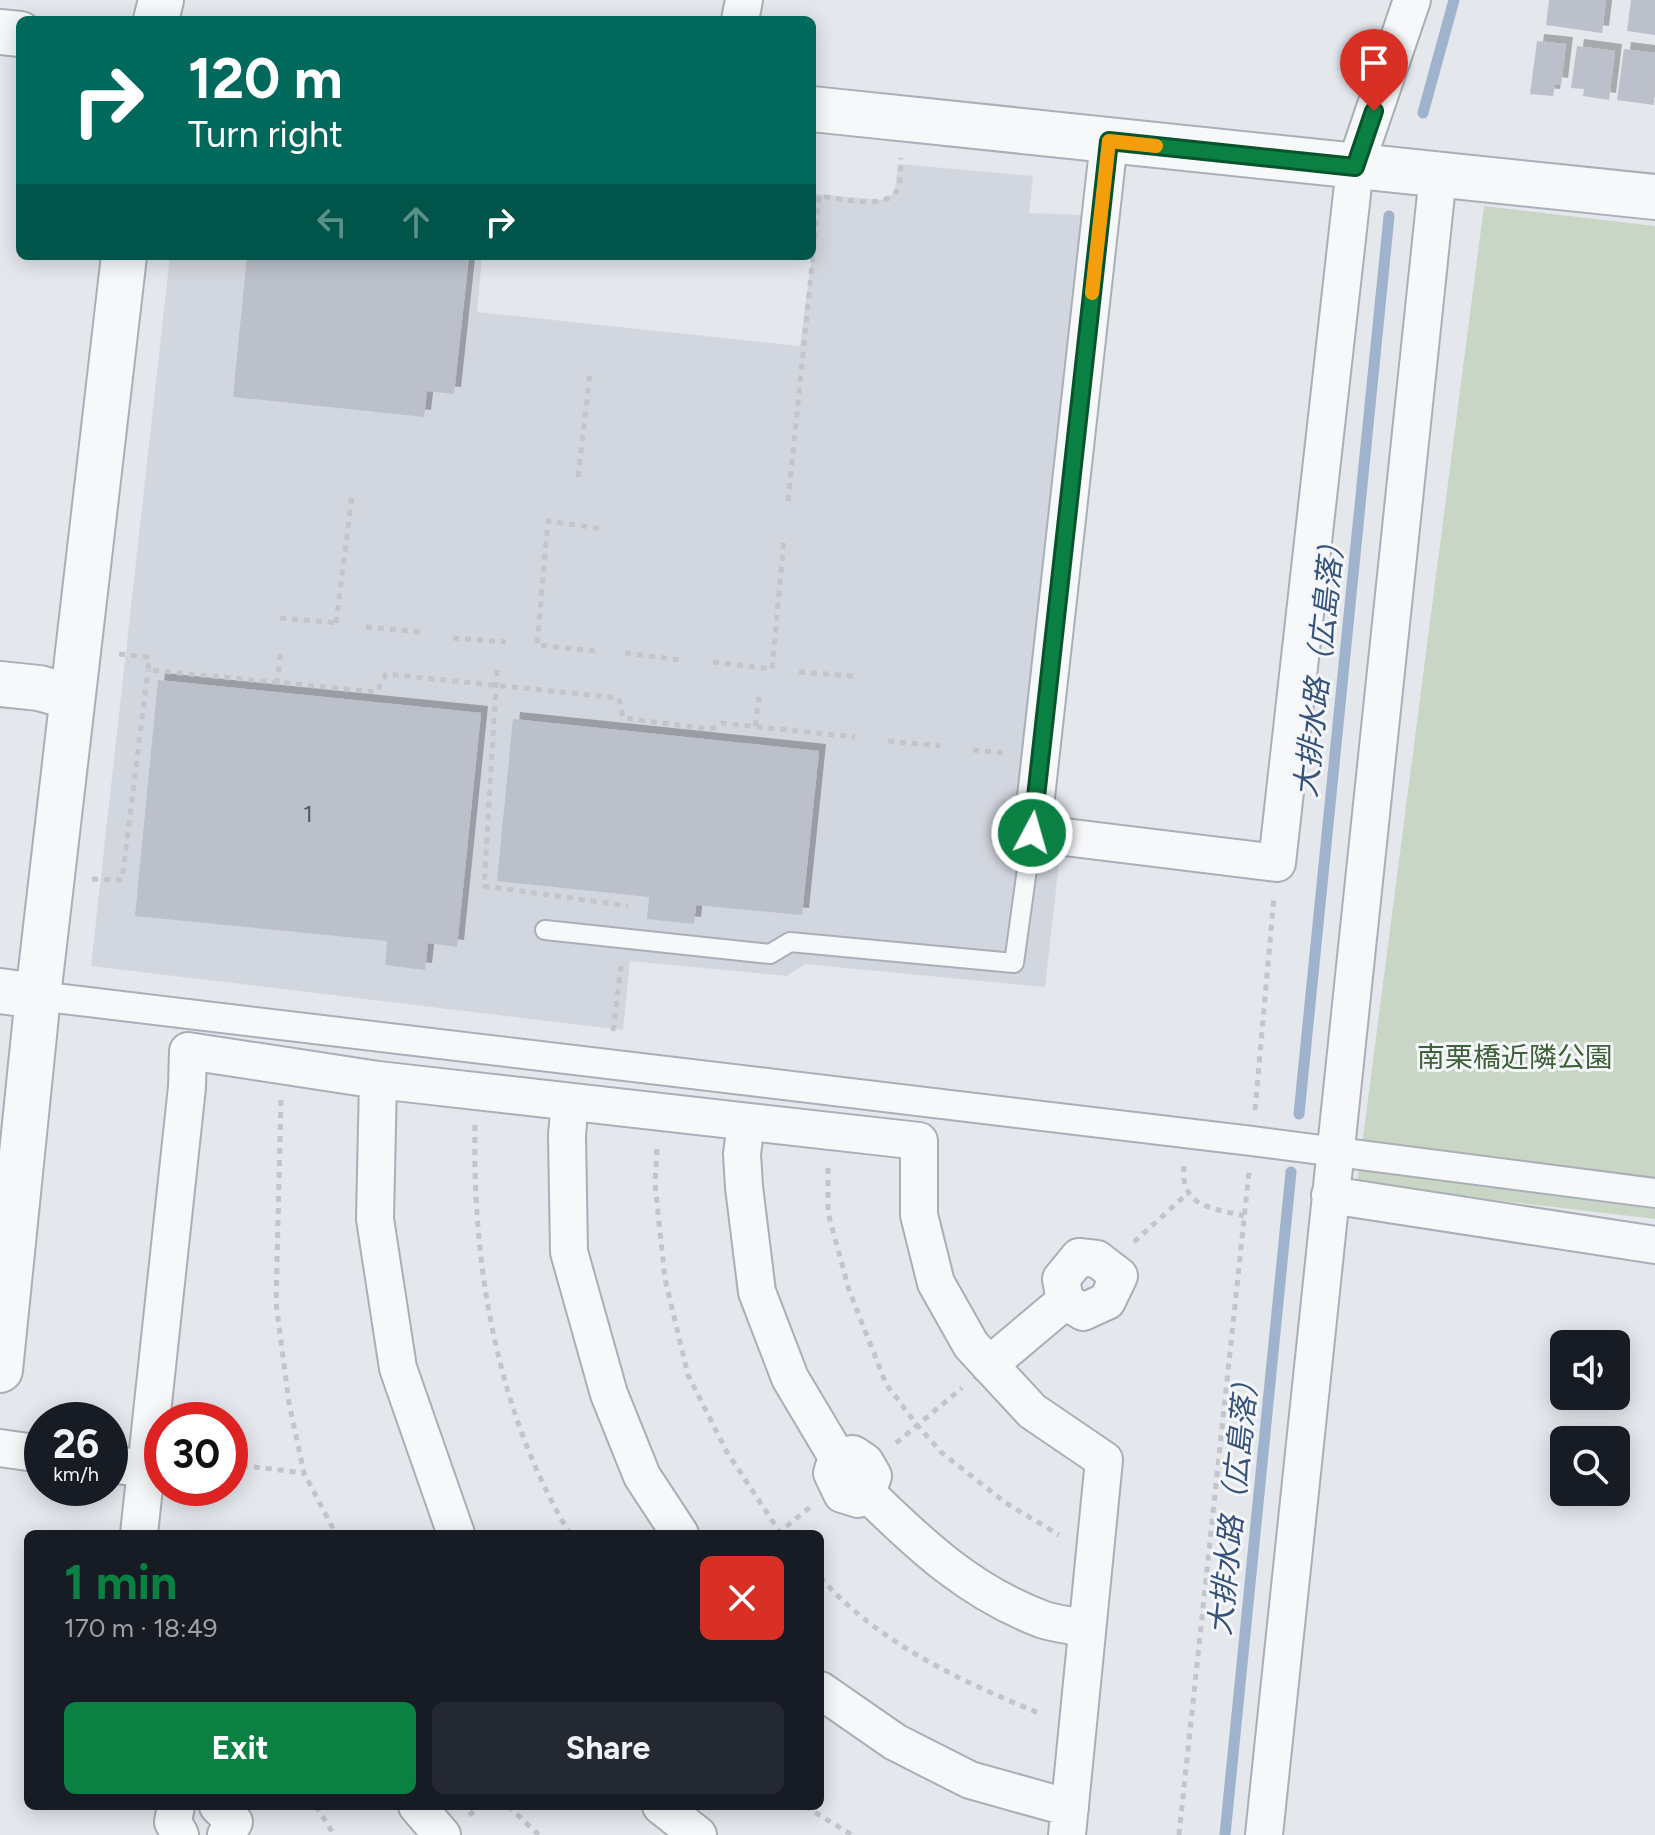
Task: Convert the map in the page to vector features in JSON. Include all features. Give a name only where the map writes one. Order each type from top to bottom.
[{"type":"street","points":[[1109,141],[1032,833],[1277,863],[1355,167],[1412,0]]},
{"type":"street","points":[[816,109],[1655,197]]},
{"type":"street","points":[[1264,1835],[1438,175]]},
{"type":"street","points":[[0,1370],[19,993],[72,697],[124,260]]},
{"type":"street","points":[[0,684],[39,688],[72,697]]},
{"type":"street","points":[[19,993],[1187,1133],[1655,1193]]},
{"type":"street","points":[[153,1402],[187,1087],[188,1051],[378,1080],[919,1141],[919,1215],[936,1283],[971,1345],[1032,1411],[1104,1460],[1068,1822],[970,1780],[895,1742],[824,1693]]},
{"type":"street","points":[[378,1080],[375,1219],[398,1368],[455,1530]]},
{"type":"street","points":[[570,1102],[567,1135],[569,1252],[609,1394],[642,1476],[677,1530]]},
{"type":"street","points":[[746,1122],[742,1165],[757,1292],[790,1378],[857,1472],[928,1552],[981,1589],[1046,1620],[1087,1628]]},
{"type":"street","points":[[1330,1195],[1655,1245]]},
{"type":"street","points":[[989,1365],[1065,1301],[1061,1279],[1079,1257],[1097,1259],[1107,1268]]},
{"type":"street","points":[[0,1448],[24,1451]]},
{"type":"street","points":[[139,1530],[144,1488]]},
{"type":"street","points":[[175,1810],[173,1822],[180,1835]]},
{"type":"street","points":[[222,1810],[234,1822],[226,1835]]},
{"type":"street","points":[[666,1810],[698,1835]]},
{"type":"lane","points":[[545,930],[770,954],[790,942],[1014,963],[1032,833]]},
{"type":"path","points":[[816,226],[819,196],[882,203],[892,198],[900,179],[901,149]]},
{"type":"path","points":[[788,501],[812,260]]},
{"type":"path","points":[[578,477],[590,373]]},
{"type":"path","points":[[280,618],[338,623],[352,496]]},
{"type":"path","points":[[595,651],[537,645],[548,521],[572,521],[603,529]]},
{"type":"path","points":[[713,662],[772,669],[784,540]]},
{"type":"path","points":[[366,627],[421,632]]},
{"type":"path","points":[[453,638],[506,642]]},
{"type":"path","points":[[277,684],[281,649]]},
{"type":"path","points":[[91,879],[122,880],[148,670],[149,657],[116,653]]},
{"type":"path","points":[[625,653],[680,660]]},
{"type":"path","points":[[148,670],[377,692],[386,674],[619,698],[623,718],[711,729],[722,723],[855,737]]},
{"type":"path","points":[[497,670],[484,886],[628,906]]},
{"type":"path","points":[[799,672],[853,676]]},
{"type":"path","points":[[755,726],[759,697]]},
{"type":"path","points":[[888,741],[940,746]]},
{"type":"path","points":[[1179,1835],[1252,1141],[1277,863]]},
{"type":"path","points":[[609,1064],[622,963]]},
{"type":"path","points":[[281,1095],[276,1303],[289,1403],[304,1473],[334,1530]]},
{"type":"path","points":[[657,1112],[655,1184],[665,1279],[688,1375],[727,1452],[778,1530]]},
{"type":"path","points":[[475,1120],[474,1180],[485,1296],[512,1401],[545,1493],[568,1530]]},
{"type":"path","points":[[1187,1133],[1182,1181],[1191,1198],[1207,1207],[1244,1216]]},
{"type":"path","points":[[828,1163],[828,1213],[849,1290],[886,1384],[942,1453],[1006,1503],[1094,1556]]},
{"type":"path","points":[[1107,1268],[1188,1193]]},
{"type":"path","points":[[857,1472],[989,1365]]},
{"type":"path","points":[[248,1466],[304,1473]]},
{"type":"path","points":[[824,1582],[841,1601],[903,1648],[985,1691],[1054,1719],[1078,1722]]},
{"type":"path","points":[[318,1810],[334,1835]]},
{"type":"path","points":[[512,1810],[539,1835]]},
{"type":"path","points":[[811,1810],[852,1835]]},
{"type":"shaded area","points":[[898,164],[1033,176],[1029,213],[1082,215],[1017,848],[1060,854],[1045,987],[805,964],[787,976],[630,961],[623,1030],[91,966],[170,260],[482,260],[477,312],[800,346],[811,260],[816,260],[816,194],[882,200],[893,194]]},
{"type":"green space","name":"南栗橋近隣公園","points":[[1484,206],[1655,226],[1655,1219],[1357,1184]]},
{"type":"building","points":[[1549,0],[1606,0],[1602,33],[1546,25]]},
{"type":"building","points":[[1631,0],[1655,0],[1655,35],[1627,31]]},
{"type":"building","points":[[1537,41],[1566,44],[1561,85],[1555,84],[1553,96],[1530,94]]},
{"type":"building","points":[[1577,46],[1615,51],[1609,100],[1583,96],[1584,89],[1571,88]]},
{"type":"building","points":[[1624,49],[1655,53],[1654,105],[1617,100]]},
{"type":"building","points":[[247,260],[469,260],[454,394],[427,391],[424,417],[233,397]]},
{"type":"building","points":[[158,680],[481,713],[457,947],[428,943],[425,970],[385,965],[387,941],[135,916]]},
{"type":"building","points":[[513,719],[819,751],[802,915],[696,905],[694,924],[647,919],[649,897],[497,881]]},
{"type":"waterway","name":"大排水路（広島落）","points":[[1423,113],[1454,0]]},
{"type":"waterway","name":"大排水路（広島落）","points":[[1299,1114],[1389,216]]},
{"type":"waterway","name":"大排水路（広島落）","points":[[1225,1835],[1291,1172]]},
{"type":"slow traffic","points":[[1092,293],[1109,141],[1156,146]]},
{"type":"route","points":[[1032,833],[1109,141],[1355,167],[1374,111]]}]
